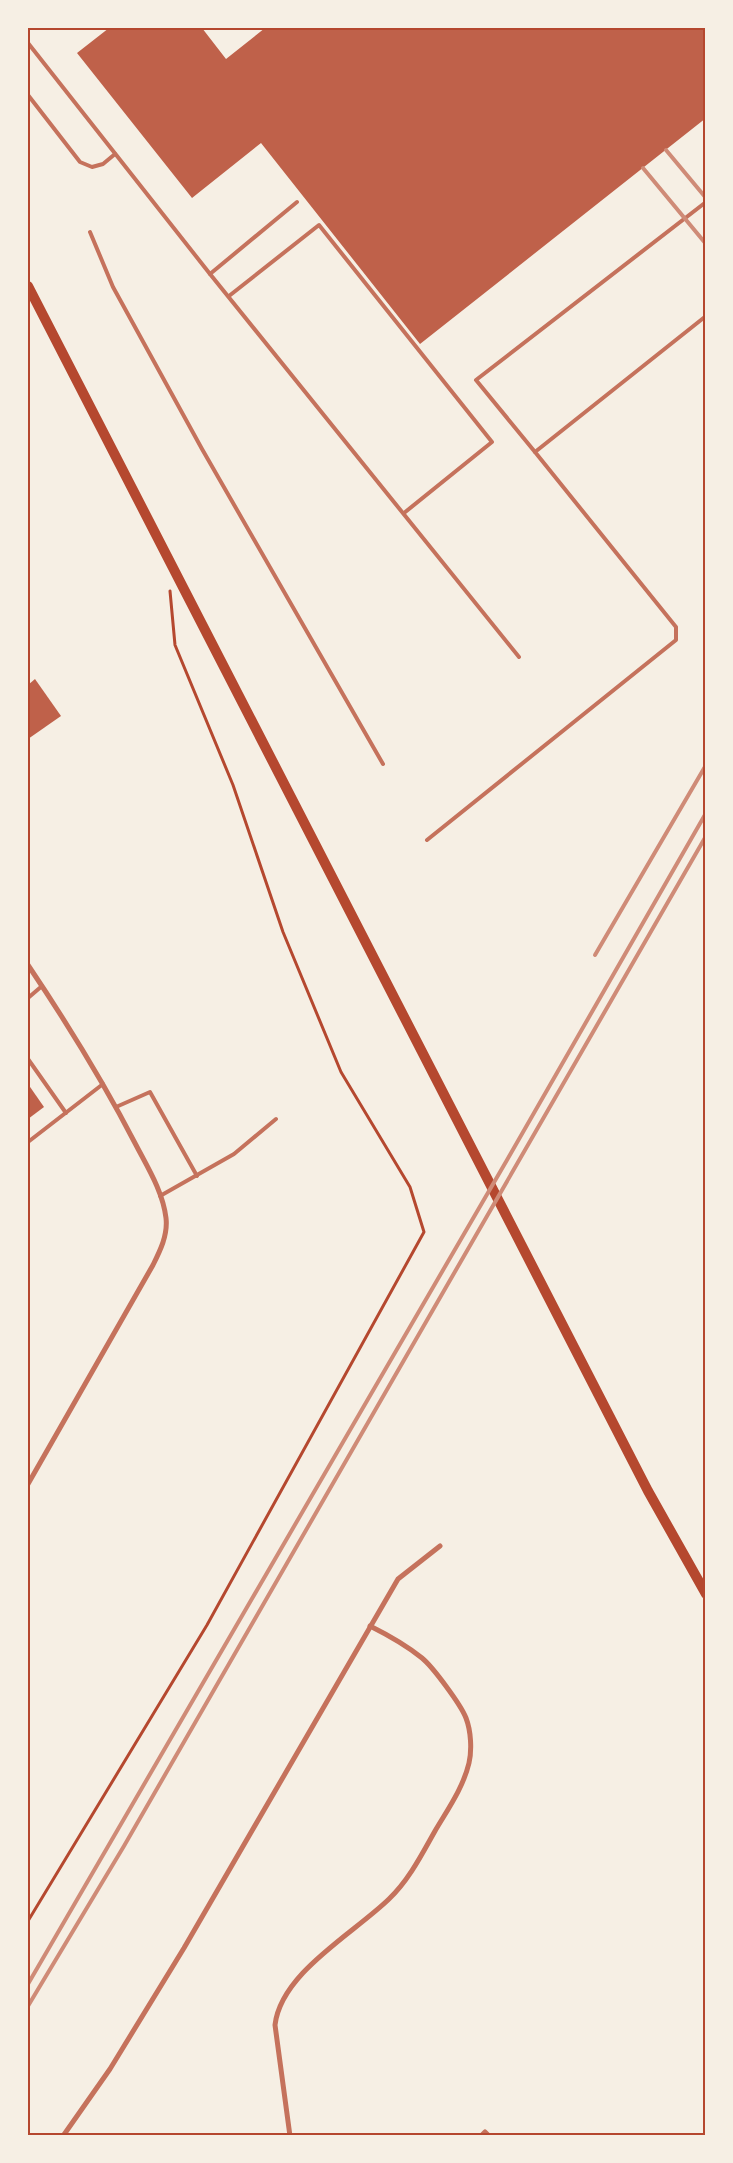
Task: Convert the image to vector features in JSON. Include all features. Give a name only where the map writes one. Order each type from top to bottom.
[{"type":"main road","points":[[28,286],[521,1246],[648,1491],[706,1594]]},
{"type":"street","points":[[28,965],[116,1107],[160,1196],[166,1219],[166,1235],[153,1266],[28,1484]]},
{"type":"street","points":[[64,2136],[110,2069],[184,1948],[398,1579],[440,1546]]},
{"type":"street","points":[[290,2136],[275,2025],[276,2012],[283,1996],[299,1976],[390,1898],[412,1872],[461,1788],[470,1762],[470,1738],[466,1717],[443,1682],[423,1658],[391,1636],[370,1626]]},
{"type":"lane","points":[[28,43],[210,274],[519,657]]},
{"type":"lane","points":[[28,95],[80,162],[92,167],[103,164],[115,154]]},
{"type":"lane","points":[[210,274],[297,202]]},
{"type":"lane","points":[[426,840],[676,640],[676,627],[476,380],[706,202]]},
{"type":"lane","points":[[229,296],[319,225],[492,442],[404,513]]},
{"type":"lane","points":[[90,232],[113,286],[202,449],[383,764]]},
{"type":"lane","points":[[535,452],[706,316]]},
{"type":"lane","points":[[28,998],[42,986]]},
{"type":"lane","points":[[28,1059],[66,1113]]},
{"type":"lane","points":[[28,1142],[103,1084]]},
{"type":"lane","points":[[116,1107],[150,1092],[197,1176]]},
{"type":"lane","points":[[160,1196],[234,1154],[276,1119]]},
{"type":"path","points":[[28,1921],[207,1626],[424,1232],[410,1187],[341,1072],[283,932],[232,785],[175,645],[169,586]]},
{"type":"building","points":[[109,28],[202,28],[226,59],[265,28],[706,28],[706,118],[420,344],[261,143],[192,198],[77,53]]},
{"type":"building","points":[[35,679],[61,716],[28,739],[28,685]]},
{"type":"building","points":[[28,1084],[44,1107],[28,1119]]},
{"type":"railway","points":[[666,150],[706,198]]},
{"type":"railway","points":[[643,168],[706,244]]},
{"type":"railway","points":[[595,955],[706,765]]},
{"type":"railway","points":[[28,1984],[507,1160],[706,813]]},
{"type":"railway","points":[[28,2006],[124,1846],[706,836]]}]
